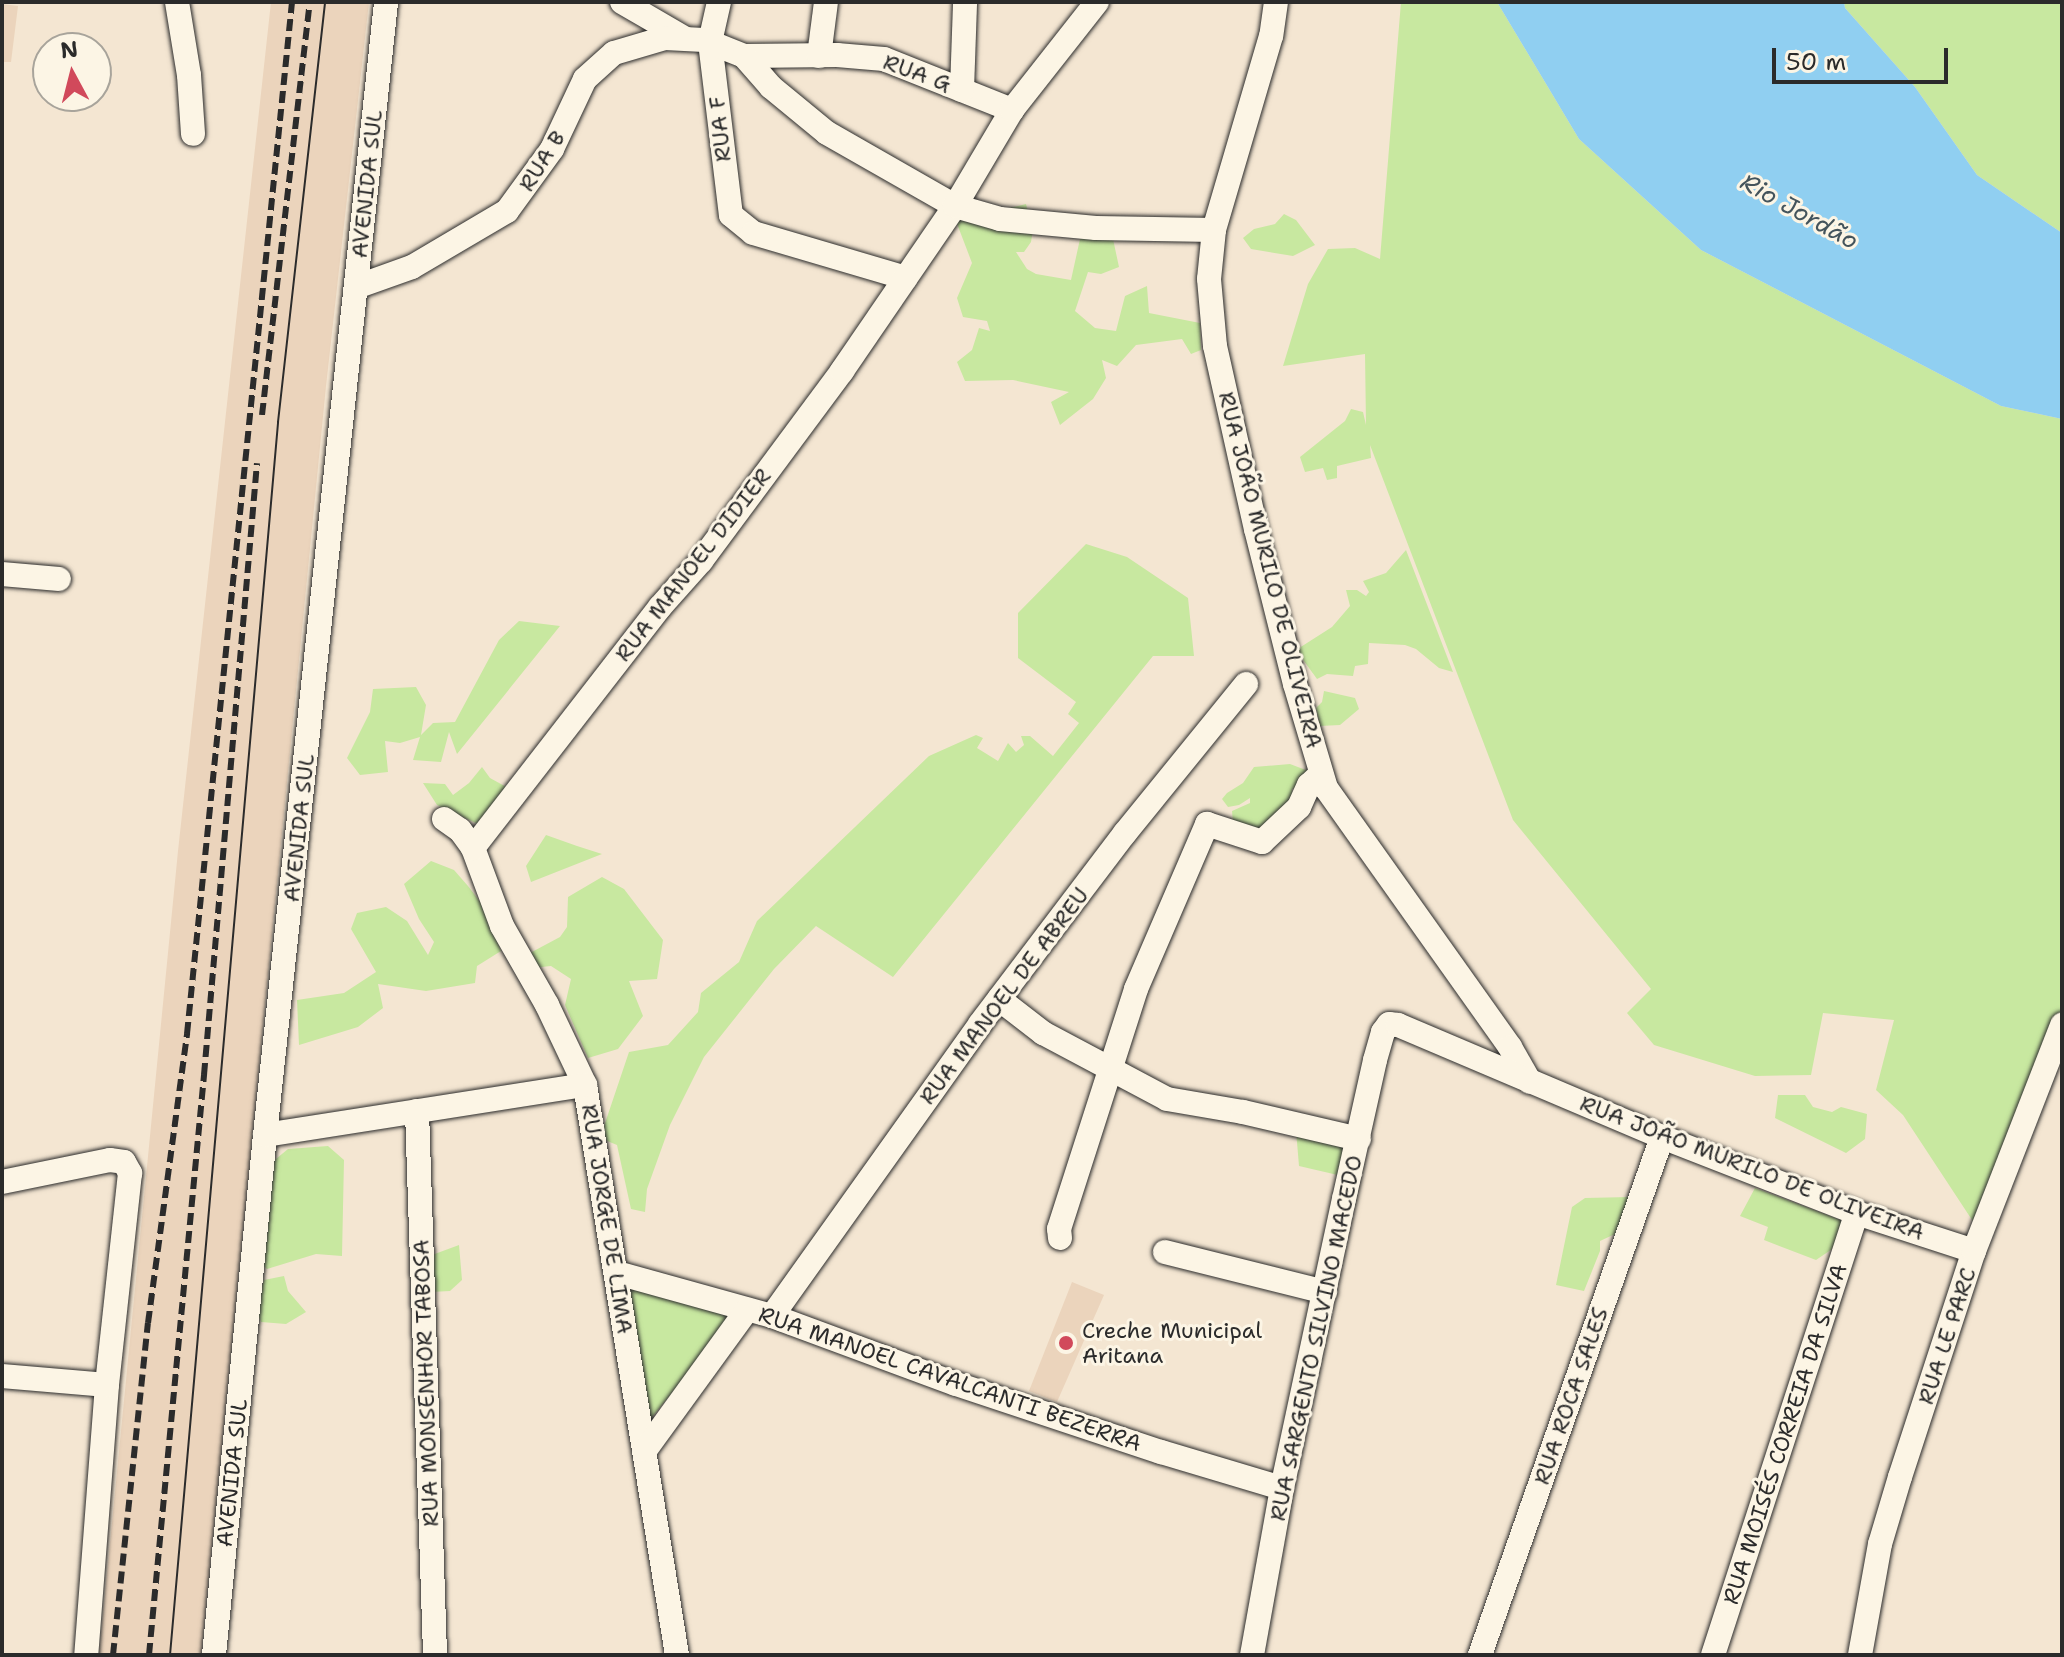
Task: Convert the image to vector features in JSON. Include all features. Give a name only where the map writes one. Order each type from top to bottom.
[{"type":"street","points":[[177,2],[189,75],[193,134]]},
{"type":"street","name":"AVENIDA SUL","points":[[214,1655],[265,1135],[386,2]]},
{"type":"street","points":[[622,2],[684,38]]},
{"type":"street","points":[[710,42],[719,2]]},
{"type":"street","points":[[819,56],[826,2]]},
{"type":"street","points":[[962,90],[965,2]]},
{"type":"street","name":"RUA MANOEL DIDIER","points":[[473,848],[660,607],[701,561],[906,278],[955,206],[1012,110],[1097,2]]},
{"type":"street","name":"RUA JOÃO MURILO DE OLIVEIRA","points":[[1276,2],[1271,36],[1214,230],[1209,279],[1215,346],[1287,653],[1321,774],[1331,796],[1510,1047],[1530,1082]]},
{"type":"street","name":"RUA B","points":[[356,287],[412,267],[507,211],[552,149],[585,79],[600,63],[635,44],[684,38],[710,42],[744,56],[771,87],[827,133],[955,206],[1000,219],[1096,228],[1214,230]]},
{"type":"street","name":"RUA F","points":[[710,42],[731,215],[753,233],[906,278]]},
{"type":"street","name":"RUA G","points":[[744,56],[884,59],[1012,110]]},
{"type":"street","points":[[2,574],[59,579]]},
{"type":"street","name":"RUA MANOEL DE ABREU","points":[[772,1316],[999,999],[1125,833],[1246,684]]},
{"type":"street","points":[[1060,1238],[1059,1229],[1153,946],[1207,824],[1262,842],[1299,807],[1309,785],[1321,774]]},
{"type":"street","name":"RUA JORGE DE LIMA","points":[[444,819],[465,835],[473,848],[502,926],[547,1005],[585,1085],[677,1655]]},
{"type":"street","points":[[999,999],[1043,1033],[1111,1072],[1167,1099],[1243,1112],[1359,1139]]},
{"type":"street","name":"RUA JOÃO MURILO DE OLIVEIRA","points":[[1389,1024],[1398,1025],[1662,1137],[1857,1213],[1974,1251]]},
{"type":"street","name":"RUA SARGENTO SILVINO MACEDO","points":[[1252,1655],[1282,1488],[1375,1060],[1383,1032],[1389,1024]]},
{"type":"street","name":"RUA LE PARC","points":[[1860,1655],[1880,1544],[1974,1251],[2062,1025]]},
{"type":"street","points":[[265,1135],[585,1085]]},
{"type":"street","name":"RUA MONSENHOR TABOSA","points":[[417,1111],[435,1655]]},
{"type":"street","name":"RUA ROCA SALES","points":[[1480,1655],[1662,1137]]},
{"type":"street","points":[[2,1182],[110,1160],[124,1162],[130,1173],[107,1385],[86,1655]]},
{"type":"street","name":"RUA MOISÉS CORREIA DA SILVA","points":[[1713,1655],[1857,1213]]},
{"type":"street","points":[[1165,1252],[1325,1292]]},
{"type":"street","name":"RUA MANOEL CAVALCANTI BEZERRA","points":[[617,1273],[772,1316],[971,1389],[1282,1488]]},
{"type":"street","points":[[646,1449],[747,1310]]},
{"type":"street","points":[[2,1376],[107,1385]]},
{"type":"shaded area","points":[[271,2],[369,2],[326,386],[201,1655],[99,1655],[178,851]]},
{"type":"shaded area","points":[[2,4],[18,6],[11,62],[2,62]]},
{"type":"shaded area","name":"Creche Municipal Aritana","points":[[1072,1282],[1104,1295],[1057,1402],[1029,1391]]},
{"type":"green space","points":[[1401,2],[1497,2],[1579,139],[1701,250],[2001,406],[2062,419],[2062,1009],[1974,1223],[1903,1115],[1876,1090],[1894,1020],[1823,1013],[1811,1075],[1755,1076],[1654,1045],[1627,1013],[1651,989],[1513,820],[1370,445],[1371,458],[1337,466],[1337,478],[1327,480],[1323,468],[1305,472],[1300,457],[1345,421],[1351,409],[1363,412],[1366,425],[1365,354],[1283,366],[1308,284],[1328,249],[1355,248],[1380,259]]},
{"type":"green space","points":[[1844,2],[2062,2],[2062,233],[1977,175],[1915,87],[1845,8]]},
{"type":"green space","points":[[1026,204],[1033,230],[1031,242],[1024,252],[1016,252],[1027,269],[1036,274],[1071,280],[1080,239],[1113,239],[1119,267],[1101,274],[1088,272],[1075,311],[1095,328],[1116,331],[1125,296],[1147,286],[1149,313],[1200,323],[1201,350],[1191,354],[1182,339],[1136,345],[1117,366],[1102,360],[1106,378],[1093,399],[1060,425],[1051,402],[1069,392],[1013,380],[965,381],[957,362],[972,350],[979,328],[990,331],[987,321],[963,317],[957,298],[972,263],[956,221]]},
{"type":"green space","points":[[1284,214],[1296,220],[1315,245],[1293,256],[1251,249],[1243,238],[1254,229],[1275,224]]},
{"type":"green space","points":[[1086,544],[1127,557],[1188,598],[1194,656],[1153,656],[893,977],[816,926],[774,969],[704,1057],[670,1125],[647,1189],[645,1212],[631,1209],[617,1145],[600,1138],[629,1052],[668,1045],[698,1012],[701,993],[739,962],[757,921],[929,756],[976,735],[983,738],[977,748],[998,761],[1008,743],[1016,752],[1024,745],[1021,736],[1030,736],[1053,756],[1079,723],[1068,714],[1076,702],[1018,658],[1018,613]]},
{"type":"green space","points":[[1406,550],[1453,672],[1439,668],[1416,649],[1405,645],[1369,643],[1368,664],[1355,666],[1353,676],[1327,674],[1317,679],[1296,650],[1332,627],[1350,606],[1346,590],[1357,590],[1366,596],[1369,592],[1363,581],[1386,573]]},
{"type":"green space","points":[[519,621],[560,626],[457,754],[449,732],[441,762],[413,760],[420,737],[400,743],[385,741],[388,772],[360,775],[347,758],[370,712],[373,689],[416,687],[426,705],[421,735],[433,723],[455,722],[499,640]]},
{"type":"green space","points":[[1324,691],[1355,698],[1359,709],[1340,725],[1320,726],[1316,708],[1322,702]]},
{"type":"green space","points":[[1290,764],[1311,772],[1311,783],[1292,789],[1295,806],[1256,840],[1234,835],[1232,811],[1250,803],[1250,798],[1228,807],[1222,799],[1243,783],[1254,767]]},
{"type":"green space","points":[[482,767],[490,778],[510,789],[480,825],[437,805],[423,783],[445,784],[453,795],[469,783]]},
{"type":"green space","points":[[546,835],[602,854],[531,882],[526,866]]},
{"type":"green space","points":[[431,861],[454,870],[468,886],[484,907],[501,951],[477,966],[475,983],[426,991],[378,984],[383,1008],[358,1027],[299,1045],[297,1000],[344,993],[376,972],[351,929],[357,913],[386,907],[407,921],[428,955],[434,942],[419,919],[404,884]]},
{"type":"green space","points":[[602,877],[624,889],[663,940],[657,979],[629,981],[643,1016],[618,1049],[588,1058],[565,1005],[571,979],[551,966],[532,968],[530,953],[560,937],[567,927],[568,897]]},
{"type":"green space","points":[[1778,1095],[1805,1095],[1813,1107],[1832,1112],[1841,1107],[1867,1114],[1865,1139],[1846,1153],[1775,1118]]},
{"type":"green space","points":[[1296,1130],[1351,1141],[1342,1176],[1299,1166]]},
{"type":"green space","points":[[328,1146],[344,1160],[342,1256],[316,1254],[267,1269],[257,1260],[265,1168],[288,1149]]},
{"type":"green space","points":[[1755,1188],[1846,1222],[1844,1241],[1816,1260],[1764,1240],[1768,1227],[1740,1216]]},
{"type":"green space","points":[[1630,1197],[1615,1234],[1600,1241],[1600,1251],[1584,1291],[1556,1285],[1572,1207],[1585,1198]]},
{"type":"green space","points":[[459,1245],[462,1280],[450,1291],[431,1292],[432,1255]]},
{"type":"green space","points":[[284,1276],[288,1291],[306,1312],[286,1324],[261,1322],[255,1305],[264,1280]]},
{"type":"green space","points":[[625,1283],[737,1314],[648,1422]]},
{"type":"water","name":"Rio Jordão","points":[[1497,2],[1844,2],[1845,8],[1915,87],[1977,175],[2062,233],[2062,419],[2001,406],[1701,250],[1579,139]]},
{"type":"tram line","points":[[170,1655],[278,422],[325,2]]},
{"type":"railway","points":[[113,1655],[148,1323],[187,1034],[292,2]]},
{"type":"railway","points":[[262,415],[310,2]]},
{"type":"railway","points":[[149,1655],[204,1075],[257,463]]},
{"type":"place","name":"Creche Municipal Aritana","points":[[1066,1343]]}]
